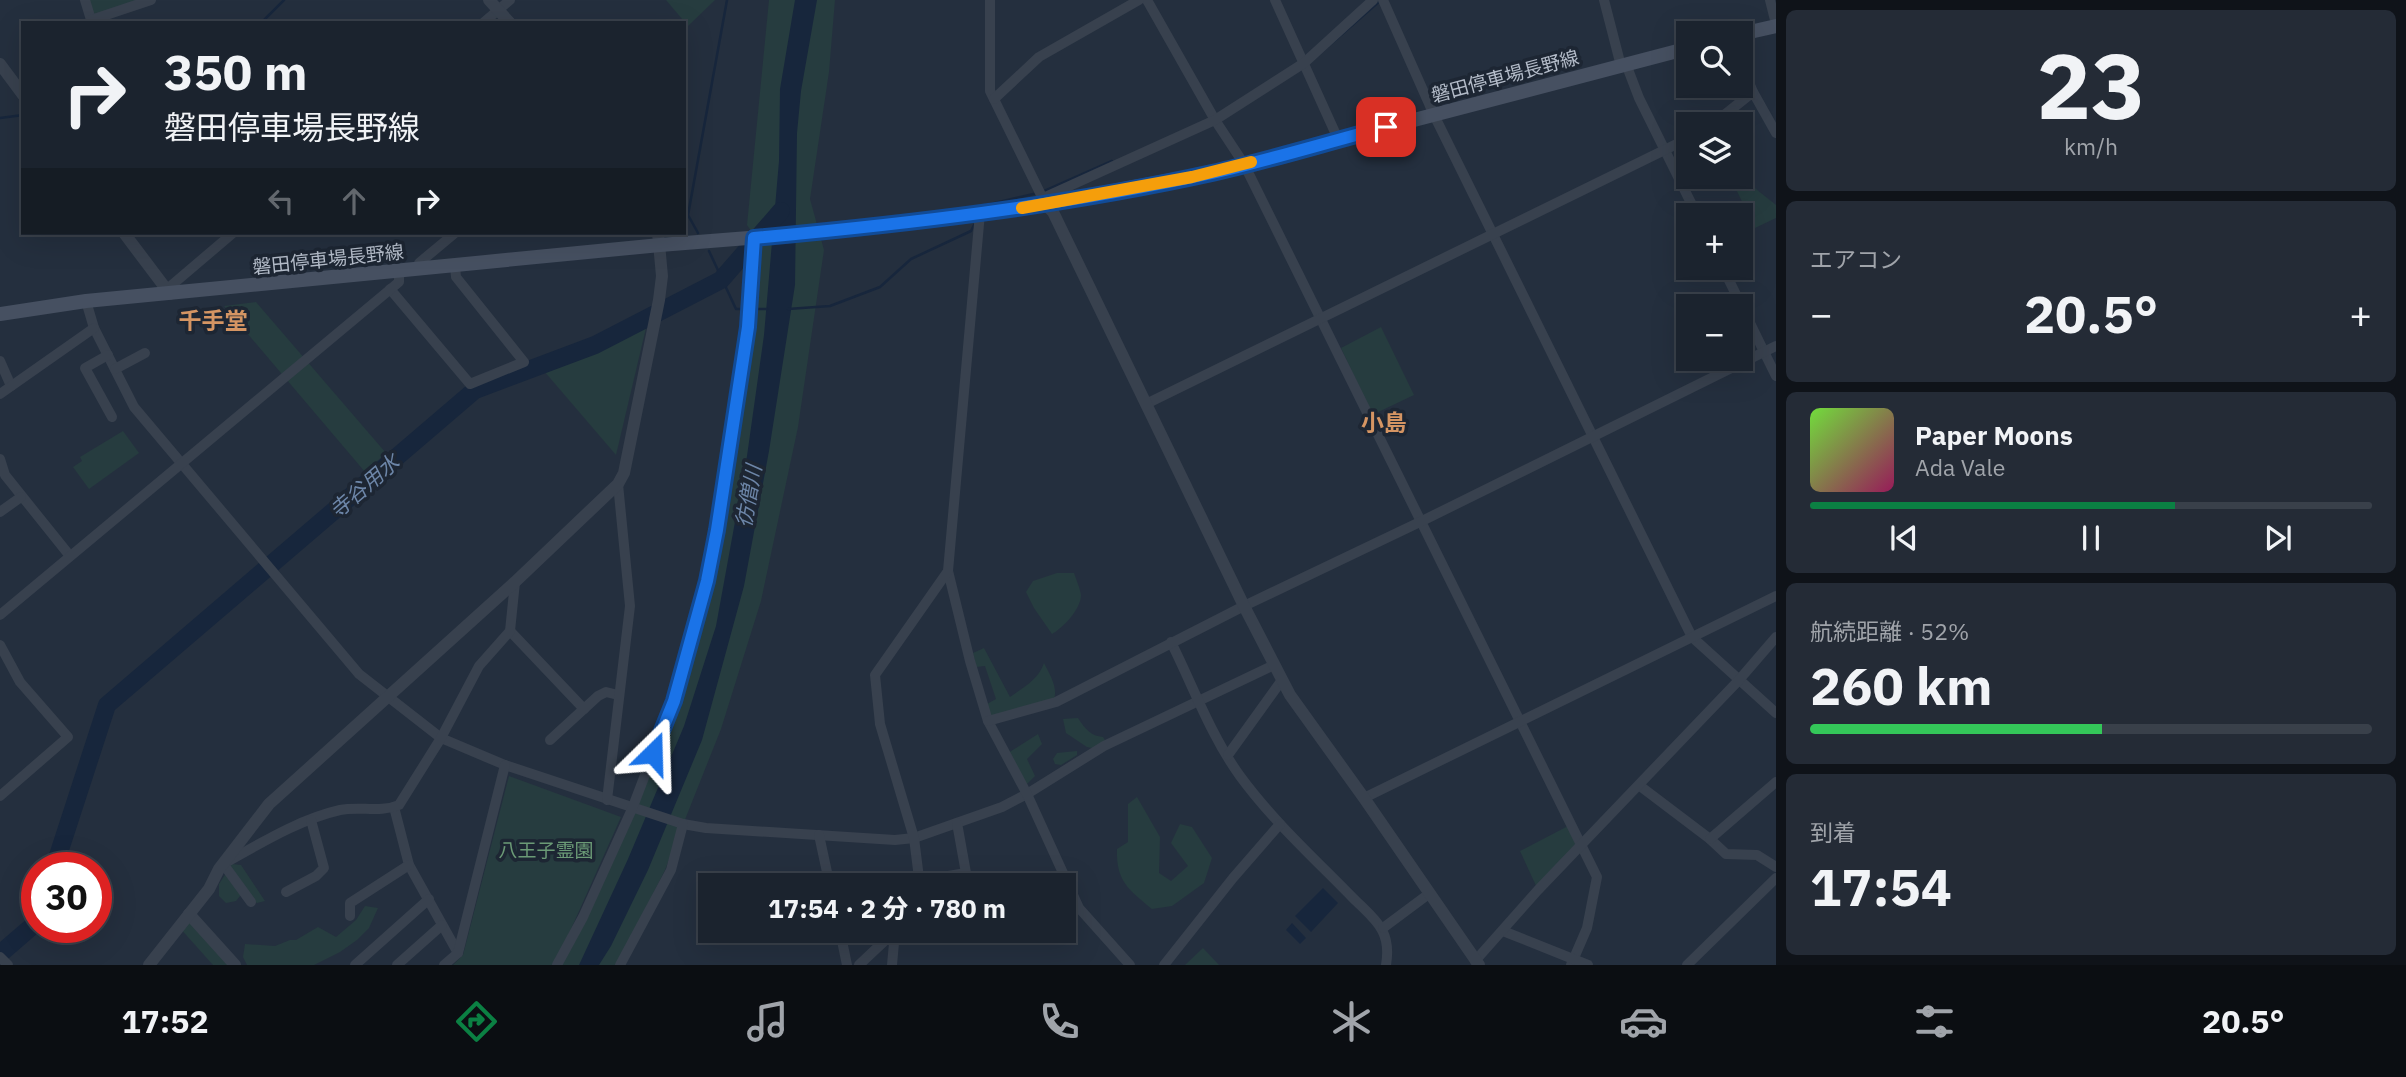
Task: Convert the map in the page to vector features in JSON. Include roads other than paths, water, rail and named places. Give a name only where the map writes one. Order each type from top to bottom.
[{"type":"main road","points":[[1753,31],[1776,25]]},
{"type":"main road","name":"磐田停車場長野線","points":[[0,314],[168,292],[455,266],[659,239],[754,238],[980,213],[1203,175],[1676,51]]},
{"type":"street","points":[[85,0],[91,21]]},
{"type":"street","points":[[94,21],[151,0]]},
{"type":"street","points":[[484,21],[494,5],[510,0]]},
{"type":"street","points":[[990,0],[990,90],[1244,606],[1290,695],[1477,963],[1538,890],[1640,786],[1776,637]]},
{"type":"street","points":[[994,99],[1039,57],[1139,0]]},
{"type":"street","points":[[1147,0],[1215,120],[1244,164],[1597,877],[1587,928],[1572,962]]},
{"type":"street","points":[[1275,0],[1338,139]]},
{"type":"street","points":[[1604,0],[1624,65],[1691,203]]},
{"type":"street","points":[[1770,0],[1776,25]]},
{"type":"street","points":[[1044,201],[1215,120],[1304,64],[1380,1],[1692,637],[1776,713]]},
{"type":"street","points":[[494,5],[508,21]]},
{"type":"street","points":[[0,64],[21,92]]},
{"type":"street","points":[[1753,92],[1776,133]]},
{"type":"street","points":[[1728,112],[1746,98]]},
{"type":"street","points":[[1146,404],[1676,145]]},
{"type":"street","points":[[980,213],[948,571],[988,721],[1027,794],[1079,908],[1130,965]]},
{"type":"street","points":[[125,235],[168,292],[231,235]]},
{"type":"street","points":[[419,270],[419,263],[452,235]]},
{"type":"street","points":[[557,965],[634,809],[674,701],[707,581],[748,327],[754,238]]},
{"type":"street","points":[[149,965],[209,889],[249,827],[269,804],[515,582],[618,484],[624,473],[659,300],[662,276],[659,239]]},
{"type":"street","points":[[390,289],[470,384],[524,362],[456,277],[455,266]]},
{"type":"street","points":[[0,615],[399,282],[399,272]]},
{"type":"street","points":[[1729,280],[1776,376]]},
{"type":"street","points":[[86,301],[94,328],[134,407],[359,674],[441,738],[505,765],[634,809],[706,828],[914,838],[1002,807],[1085,756],[1274,665]]},
{"type":"street","points":[[0,394],[94,328]]},
{"type":"street","points":[[988,721],[1056,702],[1171,642],[1776,346]]},
{"type":"street","points":[[115,369],[145,353]]},
{"type":"street","points":[[108,355],[85,368],[112,417]]},
{"type":"street","points":[[0,360],[12,386]]},
{"type":"street","points":[[0,459],[5,475],[70,556]]},
{"type":"street","points":[[607,800],[630,606],[618,484]]},
{"type":"street","points":[[0,512],[21,497]]},
{"type":"street","points":[[918,873],[914,838],[880,724],[875,675],[948,571]]},
{"type":"street","points":[[224,864],[311,820],[341,810],[399,805],[441,738],[479,666],[510,631],[515,582]]},
{"type":"street","points":[[1364,798],[1776,596]]},
{"type":"street","points":[[510,631],[584,709]]},
{"type":"street","points":[[1171,642],[1240,775],[1280,824],[1383,929],[1388,953],[1386,965]]},
{"type":"street","points":[[0,645],[20,682],[68,737],[0,796]]},
{"type":"street","points":[[1228,755],[1282,680]]},
{"type":"street","points":[[551,740],[598,696],[606,692],[618,695]]},
{"type":"street","points":[[444,965],[458,953],[505,765]]},
{"type":"street","points":[[1710,839],[1776,782]]},
{"type":"street","points":[[1640,786],[1726,854],[1757,855],[1776,867]]},
{"type":"street","points":[[394,807],[410,865],[458,953]]},
{"type":"street","points":[[286,892],[316,876],[324,868],[311,820]]},
{"type":"street","points":[[957,823],[966,873]]},
{"type":"street","points":[[620,965],[671,870],[683,824]]},
{"type":"street","points":[[1164,965],[1280,824]]},
{"type":"street","points":[[819,835],[827,873]]},
{"type":"street","points":[[224,864],[251,902]]},
{"type":"street","points":[[350,916],[350,903],[410,865]]},
{"type":"street","points":[[1687,965],[1776,878]]},
{"type":"street","points":[[1383,929],[1430,893]]},
{"type":"street","points":[[355,965],[429,899]]},
{"type":"street","points":[[189,914],[235,965]]},
{"type":"street","points":[[397,965],[442,925]]},
{"type":"street","points":[[1503,931],[1572,962],[1588,965]]},
{"type":"street","points":[[842,943],[847,965]]},
{"type":"street","points":[[859,965],[882,943]]},
{"type":"street","points":[[892,965],[894,943]]},
{"type":"street","points":[[0,957],[8,965]]},
{"type":"water","name":"彷僧川","points":[[795,0],[817,0],[801,91],[797,133],[795,285],[744,586],[702,740],[648,870],[599,965],[579,965],[628,859],[684,726],[716,626],[747,456],[764,335],[779,161],[780,89]]},
{"type":"water","points":[[1323,888],[1338,903],[1311,932],[1295,916]]},
{"type":"water","points":[[1292,923],[1306,938],[1300,944],[1286,930]]},
{"type":"waterway","points":[[263,21],[284,0]]},
{"type":"waterway","points":[[698,233],[688,215],[727,0]]},
{"type":"waterway","points":[[1310,62],[1381,0]]},
{"type":"waterway","points":[[0,118],[21,115]]},
{"type":"waterway","points":[[985,208],[986,205],[1042,192],[1112,161]]},
{"type":"waterway","name":"寺谷用水","points":[[59,852],[107,705],[475,390],[595,345],[721,280],[781,211]]},
{"type":"waterway","points":[[788,309],[830,306],[880,287],[911,259],[971,231],[974,225]]},
{"type":"waterway","points":[[709,251],[736,309],[746,309]]},
{"type":"waterway","points":[[753,309],[767,309]]},
{"type":"waterway","name":"寺谷用水","points":[[0,954],[21,936]]},
{"type":"district","name":"千手堂","points":[[213,320]]},
{"type":"district","name":"小島","points":[[1384,422]]},
{"type":"park label","name":"八王子霊園","points":[[546,850]]}]
